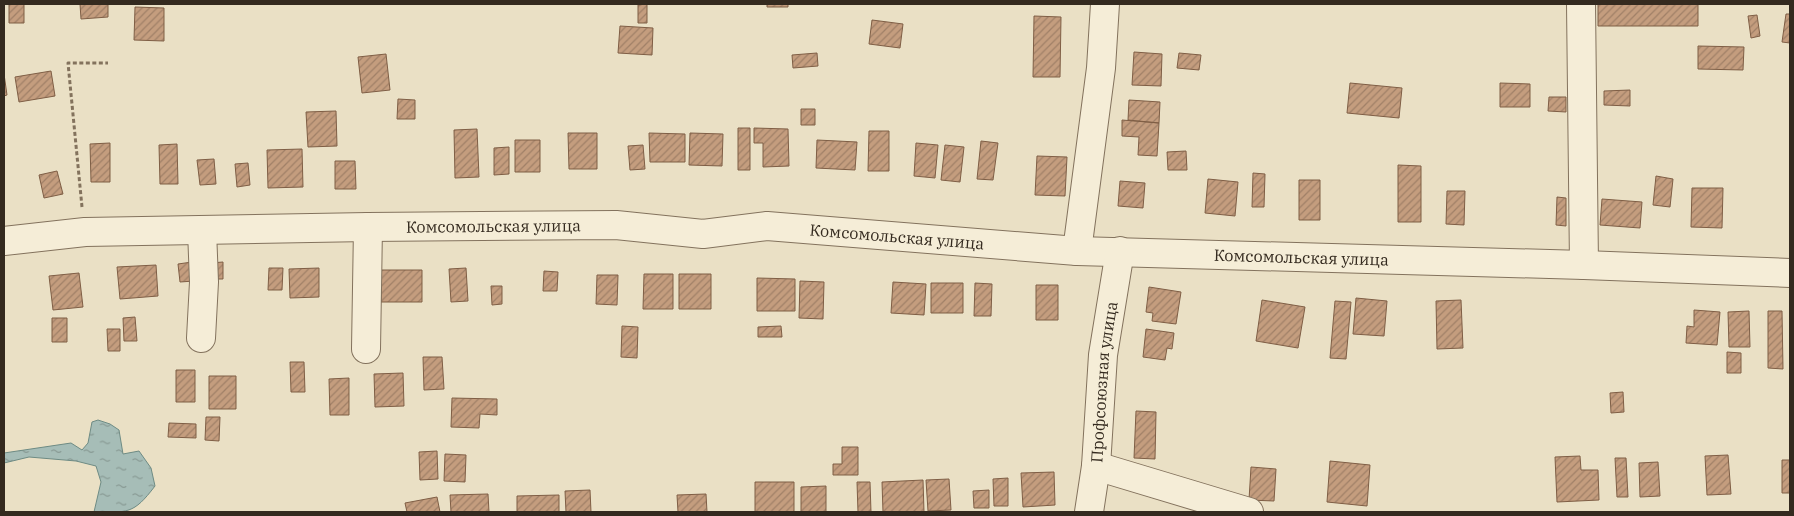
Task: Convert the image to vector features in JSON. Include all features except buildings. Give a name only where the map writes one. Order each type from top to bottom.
[{"type":"street","points":[[1077,251],[1101,68],[1105,4]]},
{"type":"street","points":[[1581,4],[1584,265]]},
{"type":"street","name":"Комсомольская улица","points":[[4,241],[85,232],[616,225],[704,234],[767,226],[1077,251],[1584,265],[1790,273]]},
{"type":"street","points":[[366,349],[368,227]]},
{"type":"street","points":[[201,338],[204,282],[202,230]]},
{"type":"street","name":"Профсоюзная улица","points":[[1089,512],[1096,466],[1103,355],[1120,251]]},
{"type":"street","points":[[1096,466],[1248,512]]},
{"type":"path","points":[[85,232],[68,63],[108,63]]},
{"type":"water","points":[[98,420],[110,424],[119,430],[123,454],[139,451],[151,468],[155,486],[141,502],[129,510],[94,512],[101,482],[96,466],[76,461],[29,457],[4,463],[4,453],[71,443],[82,450],[88,443],[92,422]]}]
